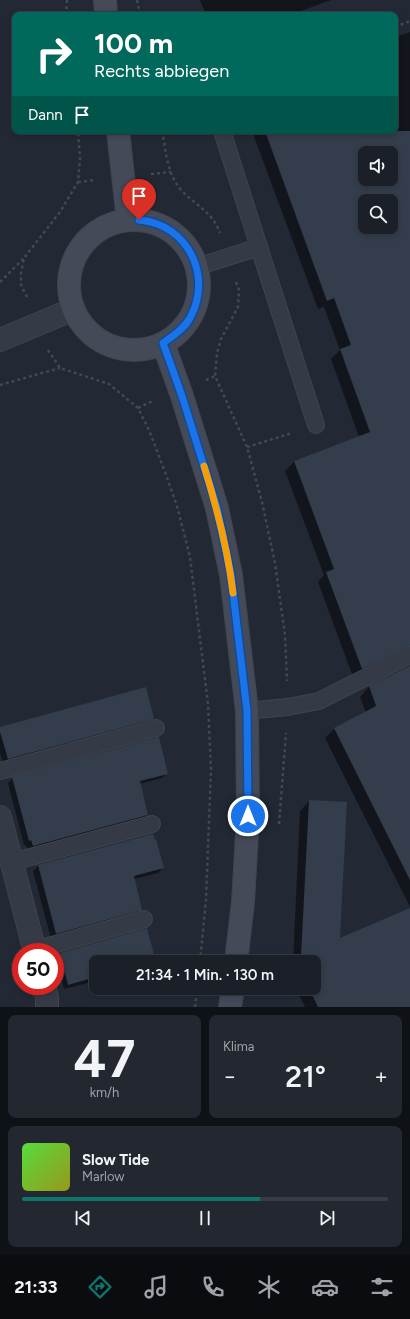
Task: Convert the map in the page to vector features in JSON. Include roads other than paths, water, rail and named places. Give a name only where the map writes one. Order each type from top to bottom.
[{"type":"main road","points":[[118,134],[128,220]]},
{"type":"main road","points":[[128,220],[150,221],[171,231],[187,247],[197,267],[199,285],[196,303],[192,314],[178,333],[163,343],[142,349],[122,348],[102,341],[85,327],[74,309],[69,289],[71,269],[79,250],[92,235],[108,224],[128,220]]},
{"type":"main road","points":[[163,343],[182,396],[217,508],[231,575],[247,711],[248,816],[243,902],[237,955]]},
{"type":"main road","points":[[230,1007],[232,995]]},
{"type":"street","points":[[0,340],[74,309]]},
{"type":"street","points":[[0,817],[33,943]]},
{"type":"street","points":[[46,995],[47,1007]]},
{"type":"lane","points":[[223,134],[316,425]]},
{"type":"lane","points":[[197,267],[259,247]]},
{"type":"lane","points":[[247,711],[288,707],[319,700],[410,655]]},
{"type":"lane","points":[[0,770],[156,728]]},
{"type":"lane","points":[[12,862],[152,824]]},
{"type":"lane","points":[[63,943],[144,920]]}]
